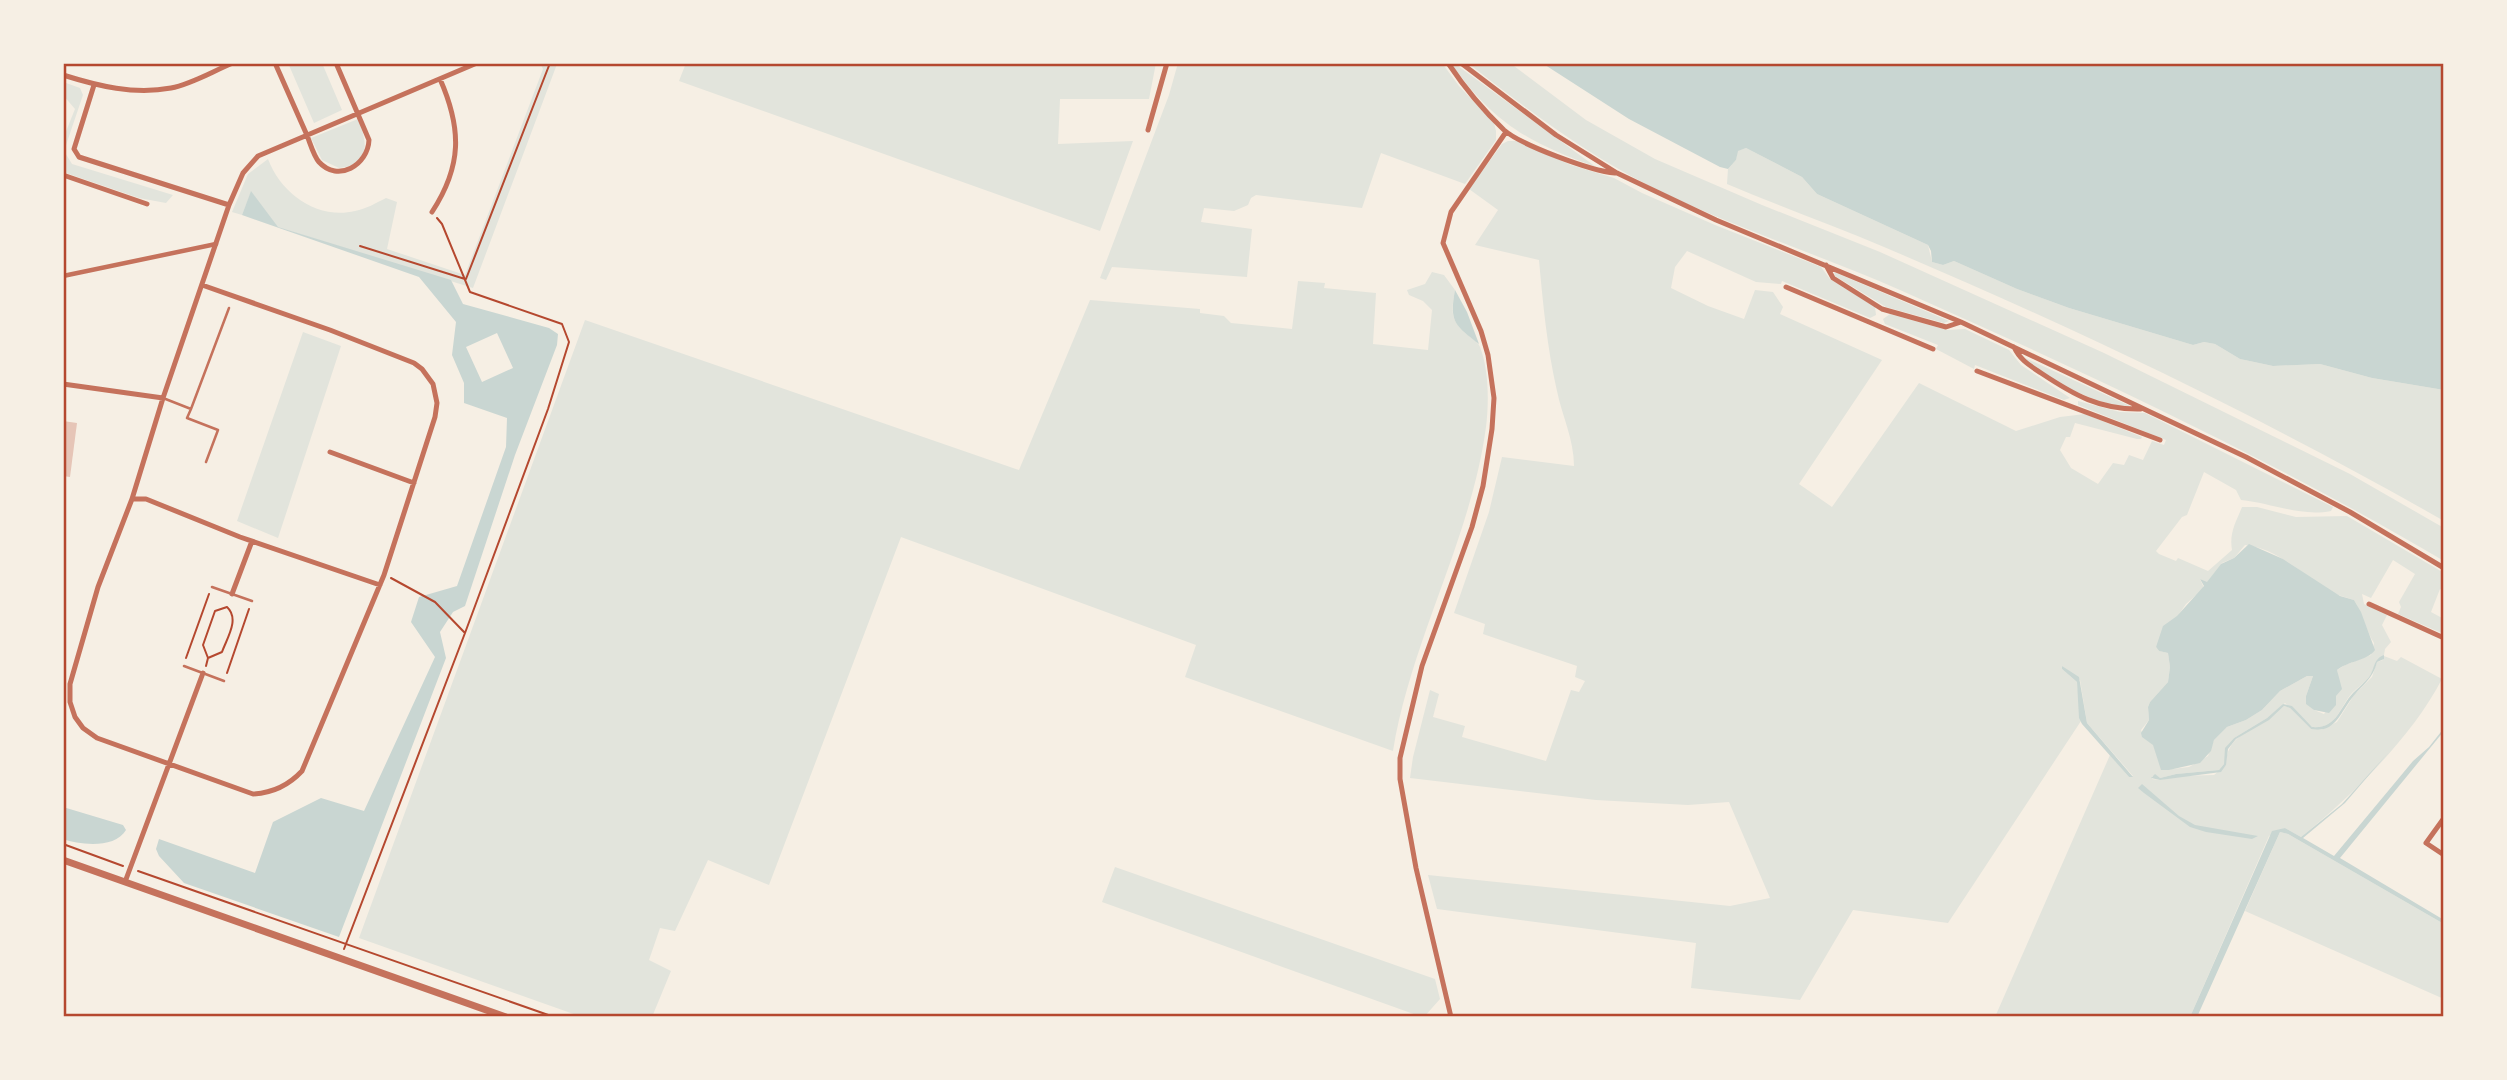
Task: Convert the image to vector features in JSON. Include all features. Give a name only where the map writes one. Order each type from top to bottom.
[{"type":"street","points":[[63,75],[94,85],[145,91],[173,88],[233,63]]},
{"type":"street","points":[[275,63],[321,164],[332,171],[352,169],[361,162],[369,147],[367,134],[336,63]]},
{"type":"street","points":[[202,285],[414,363],[433,384],[437,403],[435,417],[384,575],[302,771],[292,781],[267,793],[253,794],[97,738],[83,729],[75,717],[70,702],[69,684],[98,587],[132,499],[163,398],[229,205],[249,164],[258,156],[477,63]]},
{"type":"street","points":[[1148,130],[1167,63]]},
{"type":"street","points":[[1448,63],[1462,83],[1506,132],[1597,171],[1616,173]]},
{"type":"street","points":[[1461,63],[1556,135],[1616,173],[1716,220],[1961,322],[2144,408],[2246,457],[2350,512],[2444,568]]},
{"type":"street","points":[[432,212],[443,195],[456,156],[455,122],[451,103],[440,79]]},
{"type":"street","points":[[94,85],[74,149],[79,157],[229,205]]},
{"type":"street","points":[[1451,1017],[1416,869],[1400,779],[1400,758],[1422,666],[1472,527],[1485,477],[1492,429],[1494,398],[1482,331],[1443,243],[1451,212],[1506,132]]},
{"type":"street","points":[[63,175],[147,204]]},
{"type":"street","points":[[63,276],[216,244]]},
{"type":"street","points":[[1826,265],[1833,278],[1882,309],[1946,327],[1961,322]]},
{"type":"street","points":[[1786,287],[1933,349]]},
{"type":"street","points":[[1877,324],[1882,309]]},
{"type":"street","points":[[2014,347],[2019,358],[2074,396],[2121,409],[2144,408]]},
{"type":"street","points":[[1977,371],[2160,440]]},
{"type":"street","points":[[63,384],[163,398]]},
{"type":"street","points":[[2071,405],[2074,396]]},
{"type":"street","points":[[330,452],[414,483]]},
{"type":"street","points":[[132,499],[146,499],[252,541],[380,585]]},
{"type":"street","points":[[232,594],[252,541]]},
{"type":"street","points":[[2369,604],[2444,638]]},
{"type":"street","points":[[125,882],[203,673]]},
{"type":"street","points":[[2444,818],[2426,843],[2444,855]]},
{"type":"street","points":[[63,860],[506,1017]]},
{"type":"lane","points":[[206,462],[218,430],[187,418],[229,308]]},
{"type":"lane","points":[[163,398],[191,409]]},
{"type":"lane","points":[[212,587],[252,601]]},
{"type":"lane","points":[[184,666],[224,681]]},
{"type":"path","points":[[466,279],[550,63]]},
{"type":"path","points":[[346,945],[548,409],[569,342],[562,324],[470,292],[442,225],[432,212]]},
{"type":"path","points":[[360,246],[466,279]]},
{"type":"path","points":[[384,575],[435,602],[465,633]]},
{"type":"path","points":[[184,666],[212,587]]},
{"type":"path","points":[[224,681],[252,601]]},
{"type":"path","points":[[203,673],[208,658],[203,645],[215,611],[228,607],[234,620],[222,652],[208,658]]},
{"type":"path","points":[[63,844],[554,1017]]},
{"type":"shaded area","points":[[288,63],[322,63],[342,110],[314,123]]},
{"type":"shaded area","points":[[540,63],[557,64],[473,288],[277,227],[251,192],[242,215],[232,212],[248,174],[268,159],[274,172],[291,193],[315,208],[341,213],[363,209],[386,198],[397,202],[387,249],[465,275],[543,69]]},
{"type":"shaded area","points":[[686,63],[1156,63],[1149,99],[1060,99],[1058,144],[1133,141],[1100,231],[679,81]]},
{"type":"shaded area","points":[[1178,63],[1442,63],[1459,86],[1494,123],[1496,140],[1465,184],[1381,153],[1362,208],[1256,195],[1248,205],[1234,211],[1204,208],[1201,222],[1252,229],[1247,277],[1112,267],[1106,280],[1100,278],[1169,95]]},
{"type":"shaded area","points":[[1451,63],[1596,167],[1551,149],[1514,128],[1482,101]]},
{"type":"shaded area","points":[[1468,63],[1510,63],[1586,120],[1655,159],[1880,252],[2104,353],[2350,474],[2444,528],[2444,561],[2312,487],[2039,352],[1900,290],[1708,213],[1646,184],[1576,143]]},
{"type":"shaded area","points":[[1542,63],[2444,63],[2444,390],[2372,378],[2320,364],[2273,366],[2240,359],[2215,344],[2204,342],[2193,345],[2069,308],[1954,261],[1943,265],[1932,262],[1928,245],[1817,194],[1802,177],[1746,148],[1738,151],[1736,160],[1728,169],[1720,167],[1629,119]]},
{"type":"shaded area","points":[[63,84],[80,88],[83,95],[64,151],[72,164],[173,195],[166,203],[139,198],[63,172],[63,139],[75,109],[63,95]]},
{"type":"shaded area","points":[[358,119],[365,143],[362,157],[350,166],[339,168],[322,160],[311,138]]},
{"type":"shaded area","points":[[1518,141],[1571,165],[1614,178],[1715,225],[1821,267],[1830,279],[1875,307],[1876,315],[1870,318],[1782,281],[1781,284],[1756,282],[1687,251],[1675,267],[1671,288],[1708,306],[1744,319],[1755,290],[1773,292],[1783,307],[1780,314],[1882,360],[1799,484],[1832,507],[1919,383],[2016,431],[2060,417],[2085,414],[2142,437],[2137,439],[2075,423],[2070,437],[2066,437],[2060,450],[2071,468],[2098,484],[2113,463],[2124,465],[2129,455],[2143,460],[2152,441],[2164,445],[2166,440],[2078,405],[2078,401],[2120,412],[2145,413],[2333,507],[2331,511],[2308,512],[2241,500],[2236,490],[2204,472],[2187,515],[2182,517],[2156,551],[2176,561],[2178,558],[2208,571],[2232,550],[2232,533],[2242,507],[2257,507],[2296,517],[2347,516],[2444,573],[2444,591],[2440,589],[2431,612],[2444,619],[2444,634],[2398,614],[2401,607],[2399,602],[2415,574],[2393,560],[2371,598],[2362,594],[2364,604],[2387,615],[2382,625],[2391,642],[2384,655],[2376,662],[2369,677],[2352,693],[2327,725],[2312,727],[2285,703],[2267,718],[2234,738],[2228,745],[2224,764],[2219,770],[2160,778],[2152,776],[2152,779],[2160,780],[2177,776],[2214,775],[2226,765],[2229,749],[2238,737],[2269,719],[2284,706],[2290,708],[2311,729],[2321,730],[2337,722],[2354,695],[2372,677],[2377,662],[2383,660],[2384,656],[2397,661],[2401,657],[2442,679],[2397,744],[2340,804],[2301,837],[2285,828],[2269,836],[2190,1017],[1995,1017],[2110,755],[2129,777],[2133,776],[2087,723],[2080,680],[2062,666],[2077,682],[2081,721],[1948,923],[1853,910],[1800,1000],[1691,988],[1696,943],[1437,909],[1428,875],[1730,906],[1770,898],[1729,802],[1688,805],[1596,800],[1410,778],[1430,690],[1439,694],[1433,717],[1465,726],[1462,737],[1546,761],[1571,690],[1579,692],[1585,681],[1575,677],[1577,666],[1483,634],[1485,624],[1454,613],[1489,512],[1502,457],[1574,466],[1572,446],[1551,358],[1539,260],[1475,245],[1498,210],[1469,189],[1502,144]],"holes":[[[2245,545],[2271,552],[2326,589],[2354,600],[2374,643],[2371,655],[2337,670],[2337,694],[2324,714],[2314,710],[2306,696],[2313,676],[2307,676],[2280,691],[2262,710],[2227,727],[2214,740],[2208,756],[2189,767],[2164,770],[2154,746],[2141,730],[2149,720],[2150,702],[2168,682],[2168,653],[2159,651],[2156,647],[2186,604],[2204,588],[2200,579],[2207,583],[2222,563],[2234,558]]]},
{"type":"shaded area","points":[[1746,148],[1802,177],[1817,194],[1928,245],[1932,262],[1943,265],[1954,261],[2069,308],[2193,345],[2204,342],[2215,344],[2240,359],[2273,366],[2320,364],[2372,378],[2444,390],[2444,521],[2238,410],[2098,342],[1884,247],[1727,184],[1728,169],[1736,160],[1737,151]]},
{"type":"shaded area","points":[[251,191],[278,227],[451,280],[463,304],[549,328],[558,334],[557,345],[515,455],[465,606],[453,612],[440,632],[446,658],[339,937],[184,883],[159,856],[156,849],[159,839],[255,873],[273,822],[321,798],[364,811],[435,657],[411,622],[419,597],[457,586],[506,447],[507,418],[464,403],[464,383],[452,355],[456,322],[419,277],[242,215]],"holes":[[[497,333],[513,368],[482,382],[466,347]]]},
{"type":"shaded area","points":[[1432,272],[1444,275],[1455,290],[1455,321],[1480,347],[1487,376],[1487,418],[1468,509],[1413,669],[1393,751],[1185,677],[1196,645],[901,537],[769,885],[708,860],[675,931],[660,928],[649,960],[671,971],[652,1017],[582,1017],[359,938],[585,320],[1019,470],[1090,300],[1200,309],[1200,313],[1224,316],[1231,323],[1292,329],[1298,281],[1325,283],[1324,288],[1376,293],[1373,344],[1428,350],[1432,310],[1423,301],[1409,295],[1407,290],[1425,284]]},
{"type":"shaded area","points":[[1834,272],[1949,321],[1944,323],[1886,307],[1835,276]]},
{"type":"shaded area","points":[[1455,290],[1479,344],[1456,322],[1453,309]]},
{"type":"shaded area","points":[[1890,314],[1947,330],[1965,329],[2009,350],[2021,365],[2070,398],[2064,400],[1975,365],[1974,369],[1936,349],[1938,345],[1885,324],[1883,319]]},
{"type":"shaded area","points":[[303,332],[341,346],[278,538],[237,521]]},
{"type":"shaded area","points":[[2021,356],[2130,406],[2104,402],[2072,390],[2042,373]]},
{"type":"shaded area","points":[[2249,544],[2283,559],[2340,596],[2354,600],[2375,650],[2372,654],[2337,670],[2342,689],[2336,696],[2336,705],[2329,713],[2314,710],[2306,704],[2313,676],[2307,676],[2280,691],[2262,710],[2227,727],[2214,740],[2211,751],[2200,763],[2161,770],[2153,745],[2142,737],[2141,733],[2149,720],[2150,702],[2168,682],[2168,653],[2159,651],[2156,647],[2163,626],[2177,616],[2204,586],[2200,579],[2207,582],[2221,564],[2234,558]]},
{"type":"shaded area","points":[[2384,655],[2384,659],[2377,662],[2370,677],[2336,721],[2326,728],[2311,729],[2290,708],[2284,706],[2269,720],[2236,739],[2228,749],[2226,765],[2221,772],[2160,780],[2151,778],[2155,774],[2160,778],[2219,770],[2224,764],[2225,748],[2234,738],[2267,718],[2283,704],[2292,706],[2312,727],[2327,725],[2369,677],[2376,662]]},
{"type":"shaded area","points":[[2062,666],[2079,677],[2087,723],[2133,777],[2129,777],[2082,724],[2079,718],[2077,682]]},
{"type":"shaded area","points":[[2444,728],[2340,858],[2444,920],[2444,924],[2288,834],[2280,832],[2197,1017],[2190,1017],[2272,831],[2285,828],[2301,837],[2342,804],[2388,753],[2345,803],[2303,838],[2334,856]]},
{"type":"shaded area","points":[[2142,784],[2179,816],[2195,825],[2258,836],[2252,839],[2190,827],[2138,788]]},
{"type":"shaded area","points":[[63,807],[123,825],[126,830],[121,836],[106,843],[88,844],[63,839]]},
{"type":"shaded area","points":[[2280,832],[2288,834],[2444,924],[2444,999],[2245,911]]},
{"type":"shaded area","points":[[1115,867],[1435,979],[1440,999],[1422,1017],[1102,902]]},
{"type":"building","points":[[63,421],[77,423],[70,477],[63,476]]}]
